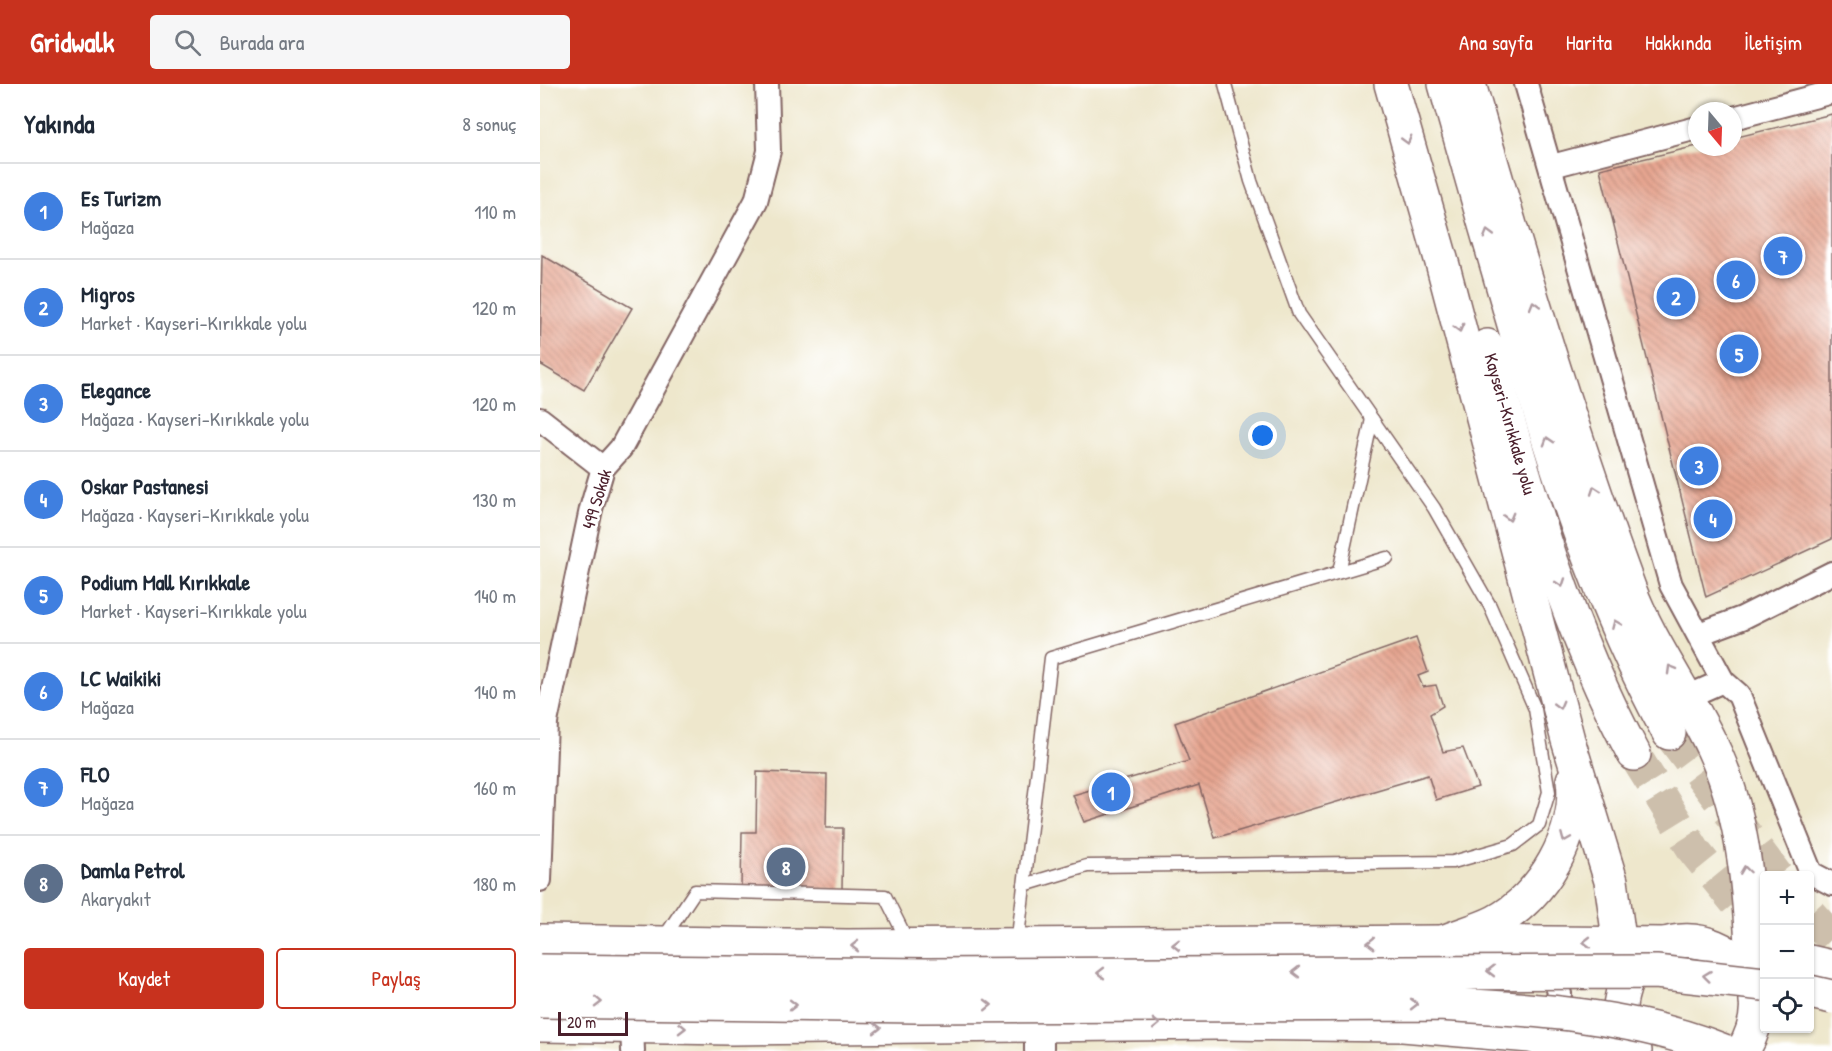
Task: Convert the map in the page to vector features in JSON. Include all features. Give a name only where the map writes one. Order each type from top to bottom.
[{"type":"main road","points":[[1390,84],[1443,266],[1568,740],[1611,881],[1625,982]]},
{"type":"main road","name":"Kayseri-Kırıkkale yolu","points":[[1413,84],[1524,476],[1585,652],[1610,710],[1634,754]]},
{"type":"main road","name":"Kayseri-Kırıkkale yolu","points":[[1445,84],[1548,444],[1581,539],[1640,679],[1669,733]]},
{"type":"main road","points":[[1469,84],[1539,325],[1610,535],[1631,592],[1717,756],[1732,798],[1759,950],[1758,1014],[1753,1034],[1743,1051]]},
{"type":"main road","points":[[1443,942],[1496,922],[1528,899],[1555,858],[1572,820],[1575,792],[1568,740]]},
{"type":"main road","points":[[1635,1051],[1621,1025],[1620,1001],[1625,982],[1635,966],[1649,952],[1667,944],[1686,940],[1759,950]]},
{"type":"main road","points":[[540,941],[910,946],[1443,942],[1667,944]]},
{"type":"main road","points":[[1709,943],[1730,954],[1760,987]]},
{"type":"main road","points":[[1814,963],[1832,967]]},
{"type":"main road","points":[[540,971],[927,975],[1656,972],[1760,987]]},
{"type":"main road","points":[[1814,993],[1832,997]]},
{"type":"main road","points":[[540,1001],[905,1006],[1438,1004],[1541,1011],[1647,1028],[1724,1051]]},
{"type":"main road","points":[[540,1025],[632,1039],[1039,1039],[1220,1023],[1403,1025],[1530,1036],[1603,1051]]},
{"type":"street","name":"499 Sokak","points":[[540,880],[546,722],[591,509],[603,468],[621,448],[756,201],[769,151],[767,84]]},
{"type":"street","points":[[1526,84],[1552,166],[1671,585],[1724,681],[1739,694],[1811,873],[1832,884]]},
{"type":"street","points":[[1742,116],[1832,92]]},
{"type":"street","points":[[1552,166],[1688,130]]},
{"type":"street","points":[[540,419],[603,468]]},
{"type":"street","points":[[1699,634],[1742,618],[1832,573]]},
{"type":"street","points":[[1687,697],[1724,681]]},
{"type":"street","points":[[1538,972],[1554,979],[1560,994],[1554,1004],[1541,1011]]},
{"type":"lane","points":[[1024,885],[1087,866],[1453,862],[1513,845],[1539,825],[1549,792],[1534,709],[1490,606],[1434,508],[1299,314],[1251,181],[1225,84]]},
{"type":"lane","points":[[1339,572],[1372,419]]},
{"type":"lane","points":[[1017,946],[1051,658],[1387,558]]},
{"type":"lane","points":[[660,943],[694,891],[885,896],[910,946]]},
{"type":"building","points":[[1832,114],[1832,539],[1706,597],[1600,169],[1688,148],[1688,156],[1742,156],[1742,136]]},
{"type":"building","points":[[542,255],[632,308],[584,390],[540,364]]},
{"type":"building","points":[[1416,638],[1428,672],[1418,676],[1423,687],[1436,685],[1443,706],[1430,714],[1443,752],[1463,748],[1478,787],[1436,800],[1428,775],[1215,838],[1199,785],[1084,822],[1073,795],[1189,761],[1175,723]]},
{"type":"building","points":[[757,772],[827,774],[826,828],[843,828],[842,889],[741,888],[742,832],[756,832]]},
{"type":"tunnel","points":[[1669,733],[1773,871]]},
{"type":"tunnel","points":[[1634,754],[1695,852],[1760,932]]},
{"type":"tunnel","points":[[1814,918],[1832,938]]},
{"type":"place","name":"FLO","points":[[1783,256]]},
{"type":"place","name":"LC Waikiki","points":[[1736,280]]},
{"type":"place","name":"Migros","points":[[1676,297]]},
{"type":"place","name":"Podium Mall Kırıkkale","points":[[1739,354]]},
{"type":"place","name":"Elegance","points":[[1699,466]]},
{"type":"place","name":"Oskar Pastanesi","points":[[1713,519]]},
{"type":"place","name":"Es Turizm","points":[[1111,792]]},
{"type":"place","name":"Damla Petrol","points":[[786,867]]}]
